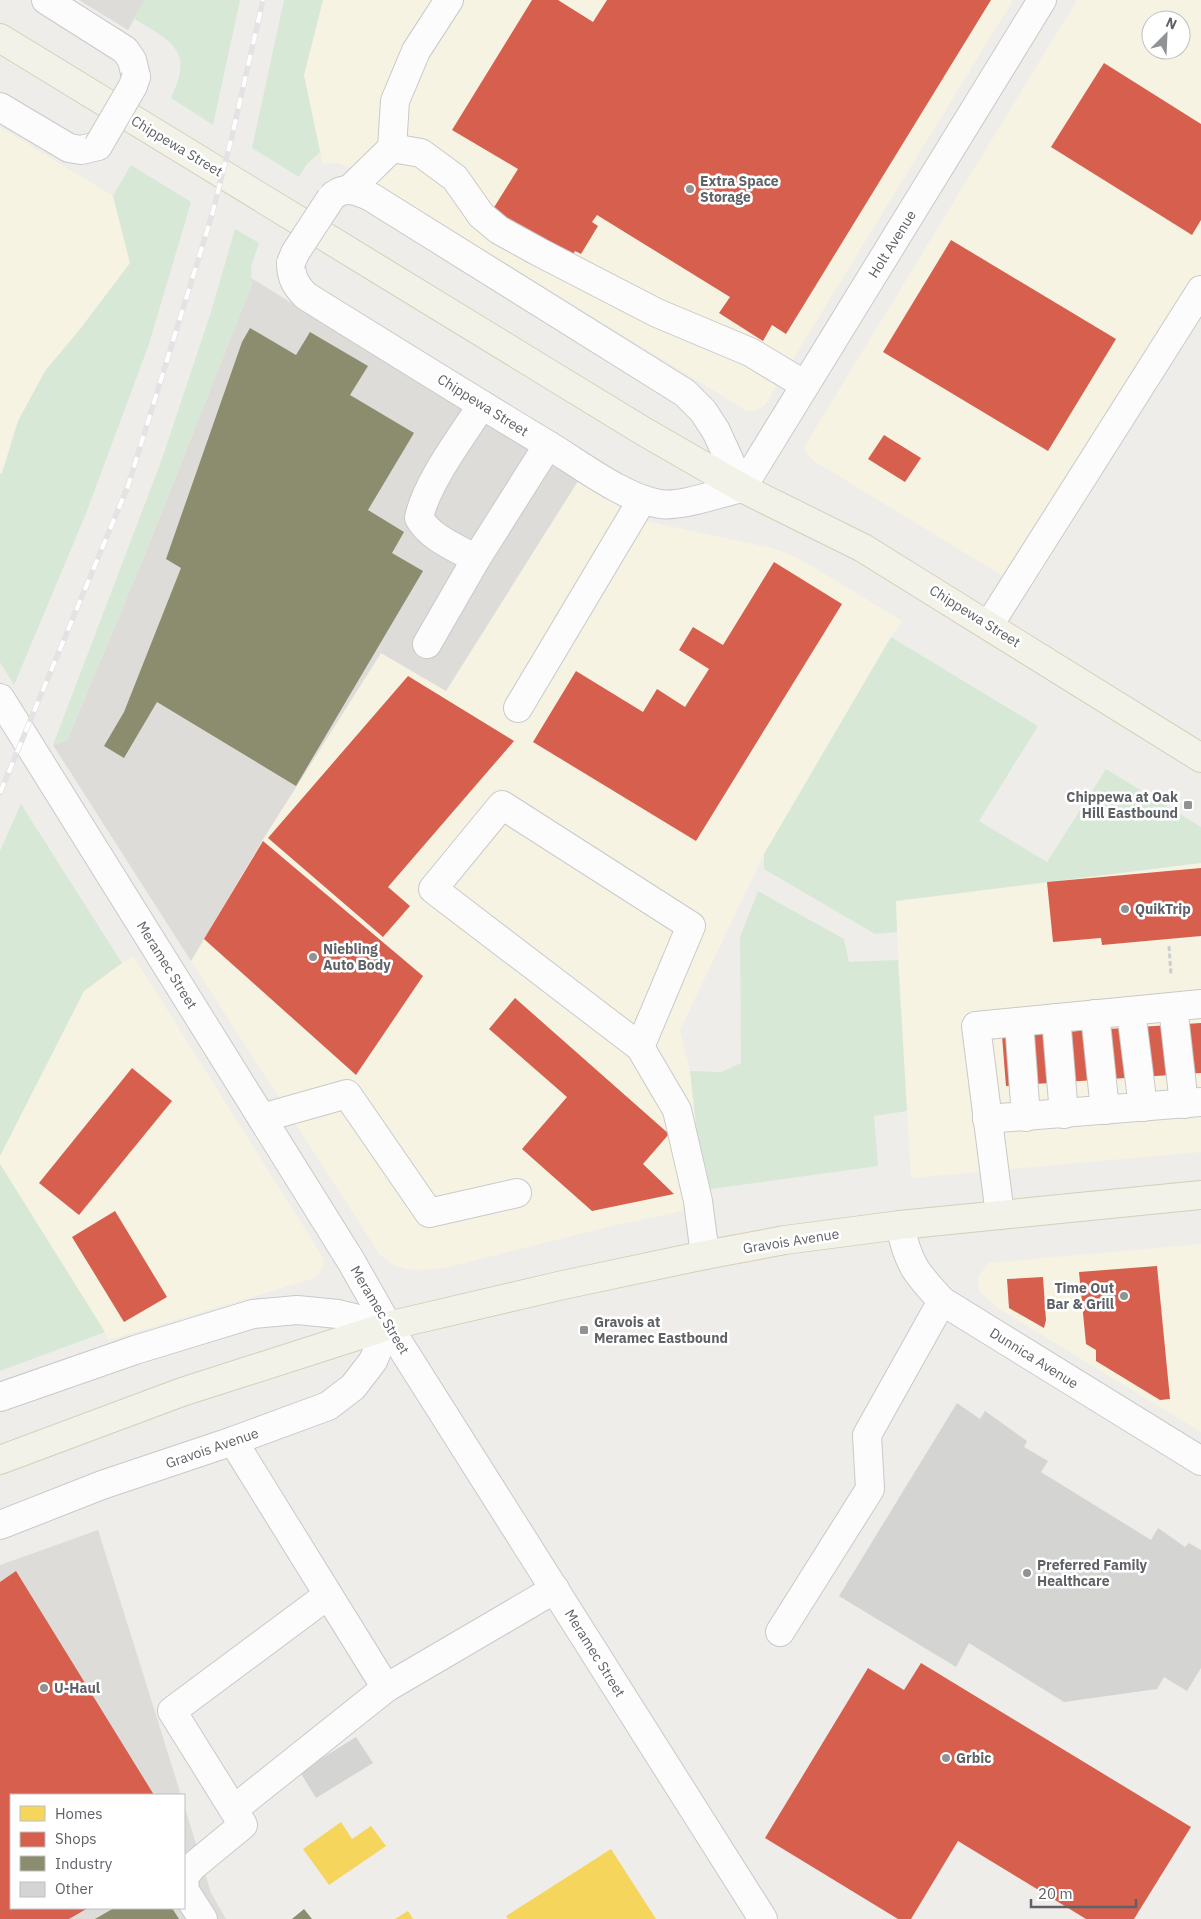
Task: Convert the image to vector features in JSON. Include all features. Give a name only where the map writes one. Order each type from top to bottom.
[{"type":"main road","name":"Chippewa Street","points":[[0,38],[642,431],[742,488],[863,548],[1200,753]]},
{"type":"main road","name":"Gravois Avenue","points":[[0,1460],[182,1392],[388,1326],[563,1285],[785,1240],[900,1225],[1201,1195]]},
{"type":"street","name":"Chippewa Street","points":[[0,107],[69,148],[81,150],[98,146],[133,86],[136,77],[132,60],[125,50],[46,0]]},
{"type":"street","points":[[448,0],[416,51],[395,101],[392,148],[422,153],[455,178],[481,215],[499,230],[657,313],[750,352],[805,385]]},
{"type":"street","name":"Holt Avenue","points":[[742,488],[1042,0]]},
{"type":"street","name":"Chippewa Street","points":[[392,148],[340,194],[295,254],[291,263],[291,274],[297,286],[306,296],[548,445],[642,500],[661,504],[679,503],[742,488]]},
{"type":"street","points":[[340,194],[371,197],[684,393],[703,411],[716,431],[742,488]]},
{"type":"street","points":[[989,626],[1201,290]]},
{"type":"street","points":[[476,559],[424,527],[419,518],[422,505],[432,484],[482,404]]},
{"type":"street","points":[[427,644],[476,559],[548,445]]},
{"type":"street","points":[[518,708],[642,500]]},
{"type":"street","name":"Meramec Street","points":[[0,698],[351,1261],[388,1326],[763,1919]]},
{"type":"street","points":[[640,1048],[691,926],[502,805],[433,888],[640,1048],[676,1110],[698,1202],[705,1255]]},
{"type":"street","points":[[1000,1215],[976,1026],[1201,1004]]},
{"type":"street","points":[[988,1119],[1192,1103],[1173,1007]]},
{"type":"street","points":[[1131,1011],[1143,1107]]},
{"type":"street","points":[[1095,1014],[1105,1110]]},
{"type":"street","points":[[1056,1018],[1064,1114]]},
{"type":"street","points":[[1019,1022],[1026,1117]]},
{"type":"street","points":[[262,1118],[347,1094],[429,1213],[516,1193]]},
{"type":"street","name":"Dunnica Avenue","points":[[900,1225],[905,1250],[917,1274],[942,1301],[1201,1461]]},
{"type":"street","points":[[780,1632],[870,1489],[867,1435],[942,1301]]},
{"type":"street","name":"Gravois Avenue","points":[[0,1397],[135,1350],[253,1314],[298,1310],[338,1314],[388,1326],[372,1361],[353,1387],[328,1406],[233,1441],[102,1485],[0,1525]]},
{"type":"street","points":[[233,1441],[386,1688]]},
{"type":"street","points":[[234,1809],[386,1688],[555,1589]]},
{"type":"street","points":[[185,1876],[192,1866],[243,1825],[172,1711],[328,1595]]},
{"type":"street","points":[[185,1890],[203,1919]]},
{"type":"shaded area","points":[[79,0],[145,0],[128,30]]},
{"type":"shaded area","name":"Extra Space Storage","points":[[323,0],[1013,0],[765,405],[756,411],[747,411],[348,167],[338,163],[323,164],[304,75]]},
{"type":"shaded area","points":[[1077,0],[1201,0],[1201,315],[1029,592],[814,461],[807,454],[804,447]]},
{"type":"shaded area","points":[[0,127],[113,196],[130,263],[81,328],[0,474]]},
{"type":"shaded area","points":[[251,278],[578,481],[446,691],[381,653],[262,841],[191,961],[53,745],[67,740],[71,731],[145,554],[252,284]]},
{"type":"shaded area","points":[[578,481],[640,520],[768,547],[787,553],[807,563],[902,621],[764,854],[680,1030],[690,1071],[705,1206],[603,1228],[445,1268],[405,1269],[393,1265],[380,1255],[191,961],[262,841],[381,653],[446,691]]},
{"type":"shaded area","points":[[1201,863],[1201,1152],[911,1178],[895,901]]},
{"type":"shaded area","points":[[134,957],[319,1251],[323,1259],[323,1267],[319,1274],[312,1279],[109,1340],[0,1164],[0,1156],[84,991],[122,963]]},
{"type":"shaded area","points":[[1201,1244],[1201,1432],[999,1309],[980,1292],[977,1279],[988,1263]]},
{"type":"shaded area","points":[[98,1530],[181,1794],[10,1794],[10,1909],[185,1909],[185,1808],[211,1893],[226,1919],[0,1919],[0,1565]]},
{"type":"green space","points":[[145,0],[240,0],[213,125],[171,98],[181,68],[180,57],[168,41],[133,18]]},
{"type":"green space","points":[[284,0],[323,0],[304,75],[320,152],[306,165],[299,177],[252,148]]},
{"type":"green space","points":[[131,165],[191,202],[149,344],[85,516],[14,685],[0,662],[0,474],[2,473],[18,421],[45,371],[81,328],[130,263],[113,196]]},
{"type":"green space","points":[[235,229],[259,243],[251,267],[252,284],[145,554],[71,731],[67,740],[53,745],[162,459],[211,312]]},
{"type":"green space","points":[[891,637],[1038,726],[979,821],[1047,862],[1106,769],[1201,827],[1201,863],[896,901],[897,932],[875,934],[764,869],[764,854]]},
{"type":"green space","points":[[21,804],[122,963],[84,991],[0,1156],[0,851]]},
{"type":"green space","points":[[758,891],[844,939],[849,962],[898,960],[907,1111],[874,1116],[878,1166],[703,1190],[690,1071],[721,1072],[741,1063],[740,937]]},
{"type":"green space","points":[[0,1164],[105,1332],[0,1371]]},
{"type":"building: Homes","points":[[341,1822],[352,1839],[371,1826],[386,1846],[329,1885],[303,1849]]},
{"type":"building: Homes","points":[[611,1849],[656,1919],[508,1919],[506,1916]]},
{"type":"building: Homes","points":[[408,1911],[413,1919],[395,1919]]},
{"type":"building: Shops","name":"Extra Space Storage","points":[[532,0],[558,0],[593,22],[607,0],[991,0],[786,334],[772,325],[763,341],[719,313],[730,297],[597,215],[592,222],[598,226],[581,254],[575,251],[571,258],[493,209],[518,169],[452,130]]},
{"type":"building: Shops","points":[[1104,63],[1201,124],[1201,220],[1192,235],[1051,147]]},
{"type":"building: Shops","points":[[951,240],[1116,339],[1048,451],[883,352]]},
{"type":"building: Shops","points":[[884,435],[921,458],[905,482],[868,459]]},
{"type":"building: Shops","points":[[774,562],[842,604],[696,841],[533,742],[576,671],[643,712],[657,689],[685,707],[709,669],[679,650],[693,627],[723,645]]},
{"type":"building: Shops","points":[[408,676],[514,741],[388,887],[410,906],[383,937],[268,838]]},
{"type":"building: Shops","name":"Niebling Auto Body","points":[[263,841],[423,976],[356,1075],[204,939]]},
{"type":"building: Shops","name":"QuikTrip","points":[[1201,868],[1201,936],[1102,945],[1101,938],[1053,942],[1047,882]]},
{"type":"building: Shops","points":[[515,998],[669,1134],[643,1164],[674,1194],[592,1211],[522,1149],[567,1097],[489,1029]]},
{"type":"building: Shops","points":[[1201,1023],[1201,1073],[1006,1086],[1002,1036]]},
{"type":"building: Shops","points":[[132,1068],[172,1101],[79,1215],[39,1183]]},
{"type":"building: Shops","points":[[115,1211],[167,1297],[124,1322],[72,1237]]},
{"type":"building: Shops","points":[[1157,1266],[1170,1399],[1160,1400],[1096,1361],[1096,1350],[1086,1344],[1079,1272]]},
{"type":"building: Shops","points":[[1043,1277],[1046,1320],[1044,1328],[1009,1308],[1007,1279]]},
{"type":"building: Shops","name":"U-Haul","points":[[16,1571],[153,1794],[10,1794],[10,1909],[86,1909],[69,1919],[0,1919],[0,1582]]},
{"type":"building: Shops","name":"Grbic","points":[[921,1663],[1191,1827],[1134,1919],[1086,1919],[958,1841],[911,1919],[898,1919],[765,1838],[868,1668],[904,1690]]},
{"type":"building: Industry","points":[[250,328],[296,355],[310,332],[368,366],[350,395],[414,433],[368,510],[404,532],[392,553],[423,571],[296,786],[157,702],[124,758],[104,746],[124,712],[181,568],[166,559],[242,342]]},
{"type":"building: Industry","points":[[112,1909],[173,1909],[179,1919],[95,1919]]},
{"type":"building: Industry","points":[[304,1909],[312,1919],[292,1919]]},
{"type":"building: Other","name":"Preferred Family Healthcare","points":[[957,1403],[980,1419],[985,1411],[1027,1441],[1024,1447],[1048,1461],[1041,1472],[1151,1540],[1158,1528],[1185,1547],[1189,1543],[1201,1550],[1201,1668],[1187,1691],[1164,1677],[1157,1689],[1064,1702],[969,1643],[956,1667],[839,1596]]},
{"type":"building: Other","points":[[356,1737],[373,1763],[316,1798],[300,1772]]},
{"type":"railway","points":[[0,793],[128,486],[212,215],[263,0]]},
{"type":"place","name":"Extra Space Storage","points":[[690,189]]},
{"type":"place","name":"Chippewa at Oak Hill Eastbound","points":[[1188,805]]},
{"type":"place","name":"QuikTrip","points":[[1125,909]]},
{"type":"place","name":"Niebling Auto Body","points":[[313,957]]},
{"type":"place","name":"Time Out Bar & Grill","points":[[1124,1296]]},
{"type":"place","name":"Gravois at Meramec Eastbound","points":[[584,1330]]},
{"type":"place","name":"Preferred Family Healthcare","points":[[1027,1573]]},
{"type":"place","name":"U-Haul","points":[[44,1688]]},
{"type":"place","name":"Grbic","points":[[946,1758]]}]
